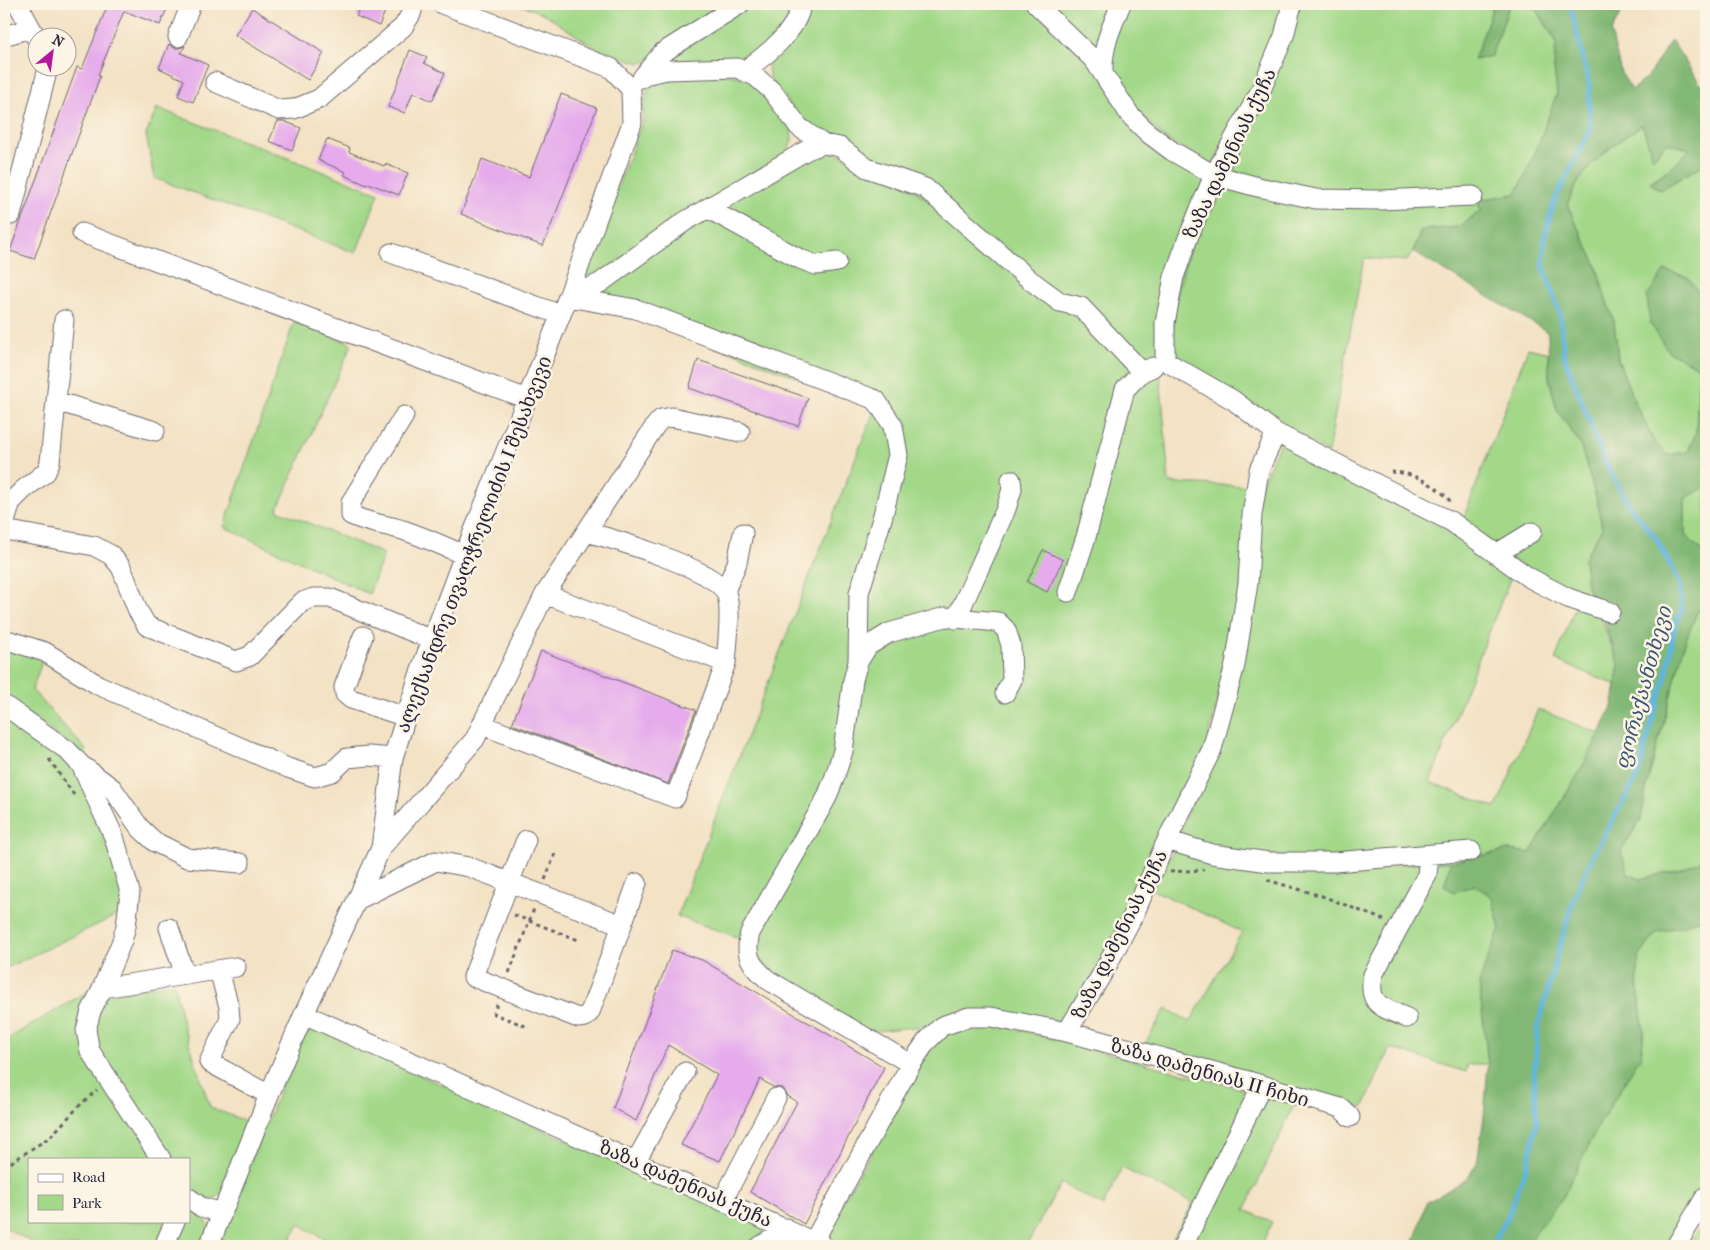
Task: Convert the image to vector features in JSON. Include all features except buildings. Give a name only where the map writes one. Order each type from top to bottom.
[{"type":"street","points":[[18,4],[31,28]]},
{"type":"street","points":[[178,37],[191,4]]},
{"type":"street","points":[[215,82],[280,110],[294,109],[319,99],[403,27],[411,14],[414,4]]},
{"type":"street","points":[[442,4],[611,68],[631,89],[662,53],[740,4]]},
{"type":"street","points":[[744,72],[768,53],[792,28],[801,9],[801,4]]},
{"type":"street","points":[[1036,4],[1094,60],[1130,115],[1148,133],[1172,151],[1214,175],[1258,187],[1316,199],[1380,200],[1473,196]]},
{"type":"street","points":[[1102,73],[1102,58],[1108,34],[1121,4]]},
{"type":"street","name":"ზაზა დამენიას ქუჩა","points":[[1165,361],[1165,323],[1174,277],[1214,175],[1261,90],[1284,36],[1292,4]]},
{"type":"street","points":[[4,36],[28,34]]},
{"type":"street","points":[[644,76],[667,70],[737,68],[755,76],[772,92],[799,127],[823,144],[840,148],[867,168],[925,188],[1030,280],[1060,302],[1081,307],[1142,372]]},
{"type":"street","points":[[4,212],[11,215],[45,78]]},
{"type":"street","name":"ალექსანდრე თვალჭრელიძის I შესახვევი","points":[[209,1246],[269,1095],[304,1014],[381,848],[392,758],[432,640],[464,555],[568,297],[632,124],[631,89]]},
{"type":"street","points":[[568,297],[600,283],[684,222],[707,208],[807,150],[823,144]]},
{"type":"street","points":[[707,208],[800,259],[816,265],[838,262]]},
{"type":"street","points":[[82,233],[527,399]]},
{"type":"street","points":[[391,253],[561,314]]},
{"type":"street","points":[[568,297],[636,309],[876,400],[893,426],[898,455],[882,519],[859,593],[858,662],[853,680],[843,752],[826,798],[750,933],[747,944],[754,968],[768,980],[911,1064]]},
{"type":"street","points":[[4,525],[12,502],[23,490],[46,472],[50,462],[64,320]]},
{"type":"street","points":[[1068,592],[1086,537],[1125,389],[1142,372],[1165,361],[1233,400],[1276,433],[1452,522],[1528,577],[1568,598],[1610,612]]},
{"type":"street","points":[[56,401],[155,431]]},
{"type":"street","points":[[404,416],[351,502],[351,514],[359,519],[429,539],[464,555]]},
{"type":"street","points":[[381,848],[475,739],[545,594],[661,418],[672,417],[740,432]]},
{"type":"street","name":"ზაზა დამენიას ქუჩა","points":[[304,1014],[786,1228],[817,1244],[911,1064],[926,1042],[942,1026],[969,1017],[991,1017],[1067,1032],[1104,971],[1212,749],[1233,674],[1248,583],[1252,514],[1259,470],[1276,433]]},
{"type":"street","points":[[956,619],[1006,510],[1012,489],[1011,480]]},
{"type":"street","points":[[4,530],[94,546],[111,556],[121,567],[138,611],[147,626],[236,661],[250,656],[302,602],[313,598],[330,598],[432,640]]},
{"type":"street","points":[[482,725],[675,798],[726,663],[729,608],[725,592],[718,584],[701,573],[657,555],[586,532]]},
{"type":"street","points":[[1496,554],[1532,532]]},
{"type":"street","points":[[725,592],[737,563],[743,534]]},
{"type":"street","points":[[545,594],[726,663]]},
{"type":"street","points":[[858,662],[868,646],[888,633],[945,618],[998,622],[1006,630],[1011,645],[1012,680],[1005,693]]},
{"type":"street","points":[[363,636],[344,687],[345,694],[351,699],[406,717]]},
{"type":"street","points":[[4,639],[44,652],[98,685],[288,768],[315,777],[332,772],[347,758],[369,756],[392,758]]},
{"type":"street","points":[[4,705],[67,750],[81,765],[112,788],[140,828],[155,842],[187,858],[240,863]]},
{"type":"street","points":[[81,765],[114,838],[130,892],[126,926],[122,941],[90,1011],[86,1030],[90,1051],[160,1158]]},
{"type":"street","points":[[526,840],[473,977],[503,989],[578,1018],[585,1017],[590,1012],[637,883]]},
{"type":"street","points":[[1167,840],[1212,854],[1268,862],[1334,862],[1471,851]]},
{"type":"street","points":[[1407,1018],[1383,1007],[1373,999],[1371,987],[1373,975],[1427,875],[1429,855]]},
{"type":"street","points":[[357,900],[436,860],[469,867],[622,925]]},
{"type":"street","points":[[169,928],[185,975]]},
{"type":"street","points":[[102,988],[228,968],[230,1019],[208,1062],[269,1095]]},
{"type":"street","name":"ზაზა დამენიას II ჩიხი","points":[[1067,1032],[1341,1108],[1350,1117]]},
{"type":"street","points":[[636,1161],[685,1072]]},
{"type":"street","points":[[1183,1246],[1262,1085]]},
{"type":"street","points":[[723,1200],[776,1098]]},
{"type":"street","points":[[1676,1246],[1706,1196]]},
{"type":"street","points":[[190,1199],[201,1207],[222,1213]]},
{"type":"street","points":[[164,1246],[176,1222]]},
{"type":"street","points":[[760,1246],[781,1234],[786,1228]]},
{"type":"path","points":[[528,1027],[494,1014],[555,854]]},
{"type":"path","points":[[1152,873],[1206,870]]},
{"type":"path","points":[[1263,879],[1322,896],[1400,926]]},
{"type":"path","points":[[499,909],[581,941]]},
{"type":"path","points":[[4,1167],[50,1137],[82,1103],[109,1080]]},
{"type":"green space","points":[[518,4],[726,4],[647,61],[640,63],[597,49],[544,14]]},
{"type":"green space","points":[[749,4],[796,4],[782,29],[750,60],[663,67],[669,58]]},
{"type":"green space","points":[[805,4],[1030,4],[1202,174],[1207,183],[1160,359],[1142,365],[1061,296],[871,160],[820,134],[803,122],[770,79],[768,68],[773,56]]},
{"type":"green space","points":[[1051,4],[1285,4],[1276,39],[1213,164],[1159,135],[1129,105],[1113,75],[1094,46]]},
{"type":"green space","points":[[1300,4],[1494,4],[1475,60],[1491,56],[1510,4],[1527,4],[1537,10],[1556,41],[1554,69],[1557,93],[1539,143],[1524,179],[1515,194],[1478,200],[1481,211],[1459,227],[1421,230],[1413,252],[1407,261],[1364,258],[1328,453],[1170,360],[1178,278],[1218,181],[1334,194],[1237,174],[1233,166],[1234,156]]},
{"type":"green space","points":[[1494,4],[1510,4],[1491,56],[1474,60]]},
{"type":"green space","points":[[1527,4],[1626,4],[1611,32],[1621,73],[1632,90],[1648,76],[1671,40],[1703,88],[1706,88],[1706,163],[1660,190],[1650,183],[1671,168],[1690,149],[1666,143],[1653,158],[1642,125],[1616,143],[1592,164],[1579,181],[1568,202],[1572,216],[1596,264],[1614,321],[1618,359],[1625,378],[1654,441],[1668,455],[1688,452],[1696,432],[1699,368],[1668,351],[1650,323],[1647,296],[1665,270],[1688,277],[1706,304],[1706,486],[1685,499],[1685,535],[1706,553],[1706,605],[1697,612],[1685,642],[1647,784],[1641,819],[1621,851],[1628,874],[1640,879],[1682,869],[1706,859],[1706,915],[1704,918],[1679,927],[1657,932],[1639,957],[1637,979],[1644,1033],[1641,1055],[1599,1125],[1563,1197],[1526,1246],[1410,1246],[1417,1234],[1426,1203],[1467,1179],[1477,1163],[1484,1117],[1488,1064],[1479,983],[1500,928],[1492,897],[1475,885],[1454,892],[1444,886],[1451,862],[1508,850],[1530,853],[1575,780],[1600,734],[1613,704],[1619,664],[1601,613],[1587,586],[1584,559],[1602,528],[1598,504],[1580,444],[1557,410],[1549,378],[1548,332],[1413,252],[1421,230],[1459,227],[1481,211],[1477,200],[1515,194],[1524,179],[1557,93],[1554,69],[1556,41],[1537,10]]},
{"type":"green space","points":[[719,73],[755,80],[791,128],[792,140],[788,151],[580,286],[643,120],[645,98],[651,85],[655,80]]},
{"type":"green space","points":[[157,108],[379,193],[356,253],[154,178],[146,135]]},
{"type":"green space","points":[[1642,125],[1654,158],[1666,143],[1691,149],[1671,168],[1650,182],[1660,190],[1706,163],[1706,304],[1688,277],[1668,351],[1699,367],[1696,432],[1688,452],[1668,455],[1654,441],[1625,378],[1618,359],[1614,321],[1596,264],[1572,216],[1568,202],[1577,184],[1592,164]]},
{"type":"green space","points":[[833,151],[915,189],[1081,312],[1136,370],[1132,390],[1160,372],[1169,483],[1252,486],[1242,593],[1208,742],[1180,804],[1071,1018],[1061,1021],[933,1025],[875,1031],[858,1029],[767,972],[752,945],[830,803],[860,644],[839,750],[824,789],[742,939],[677,916],[875,408],[635,314],[595,288],[689,223],[806,158]]},
{"type":"green space","points":[[294,322],[352,344],[277,510],[384,554],[369,594],[224,527]]},
{"type":"green space","points":[[1528,348],[1549,353],[1549,378],[1557,410],[1580,444],[1598,504],[1602,528],[1584,560],[1587,586],[1619,664],[1616,685],[1555,660],[1576,605],[1462,522]]},
{"type":"green space","points":[[1281,441],[1409,503],[1512,574],[1430,782],[1496,808],[1538,709],[1600,734],[1575,780],[1530,853],[1508,850],[1451,862],[1315,858],[1221,852],[1176,838],[1215,751],[1260,487]]},
{"type":"green space","points":[[1706,486],[1706,553],[1685,535],[1685,499]]},
{"type":"green space","points":[[1706,605],[1706,859],[1682,869],[1640,879],[1628,874],[1621,851],[1641,819],[1647,784],[1685,642],[1697,612]]},
{"type":"green space","points":[[4,644],[44,656],[32,690],[87,751],[83,755],[4,696]]},
{"type":"green space","points":[[4,710],[75,766],[123,884],[122,913],[4,969]]},
{"type":"green space","points":[[1175,848],[1298,868],[1451,862],[1444,886],[1454,892],[1475,885],[1492,897],[1500,929],[1479,983],[1488,1064],[1468,1064],[1466,1072],[1390,1048],[1363,1108],[1143,1047],[1166,1008],[1190,1022],[1242,932],[1151,889]]},
{"type":"green space","points":[[1706,915],[1706,1178],[1665,1246],[1526,1246],[1641,1055],[1644,1033],[1637,979],[1639,957],[1657,932],[1679,927],[1704,918]]},
{"type":"green space","points":[[174,983],[184,1028],[210,1107],[249,1123],[223,1192],[218,1196],[206,1199],[190,1191],[190,1158],[167,1158],[95,1048],[95,1012],[104,994]]},
{"type":"green space","points":[[98,985],[83,1020],[156,1158],[28,1158],[28,1222],[190,1222],[190,1207],[210,1225],[201,1246],[39,1246],[4,1227],[4,1041]]},
{"type":"green space","points":[[993,1023],[1295,1103],[1245,1210],[1272,1222],[1261,1246],[1169,1246],[1193,1203],[1122,1168],[1103,1206],[1061,1183],[1026,1246],[997,1246],[990,1242],[987,1246],[832,1246],[821,1240],[929,1051],[953,1028]]},
{"type":"green space","points":[[310,1031],[320,1031],[806,1246],[336,1246],[299,1224],[286,1246],[232,1246],[219,1239],[301,1038]]},
{"type":"green space","points":[[1706,1218],[1706,1246],[1689,1246]]},
{"type":"waterway","name":"ფორაქაანთხევი","points":[[1492,1246],[1508,1216],[1528,1163],[1537,1120],[1534,1077],[1538,1025],[1567,921],[1578,888],[1594,854],[1638,775],[1666,676],[1675,625],[1682,607],[1679,581],[1656,538],[1630,507],[1606,464],[1564,356],[1560,314],[1543,265],[1545,235],[1555,199],[1590,131],[1589,84],[1570,4]]}]
